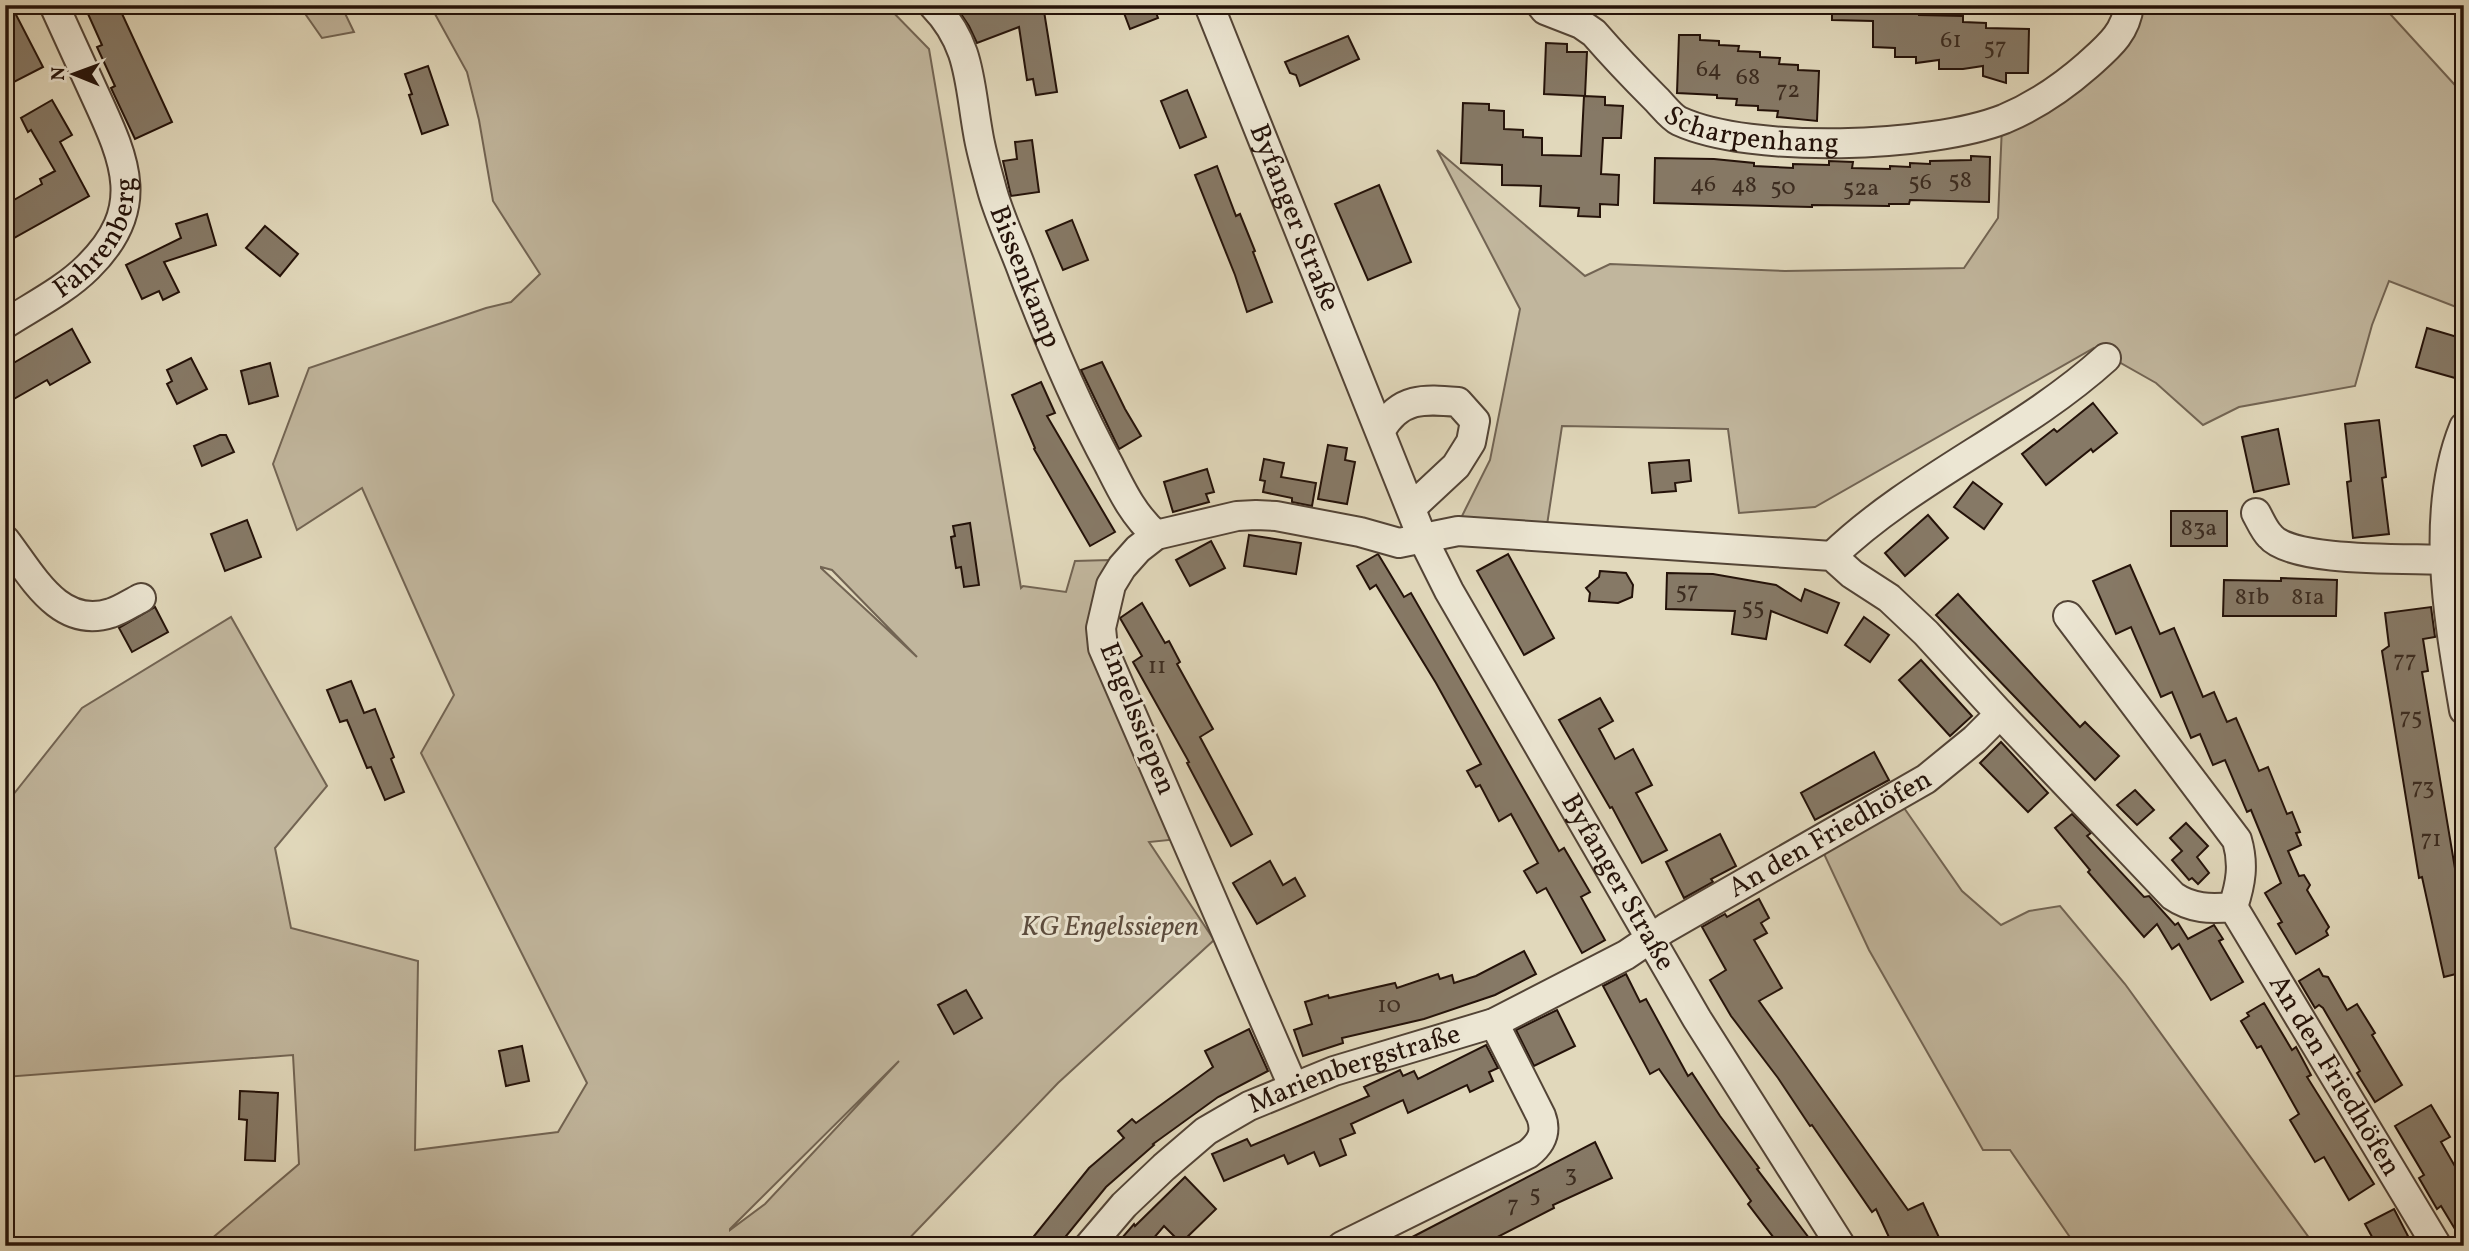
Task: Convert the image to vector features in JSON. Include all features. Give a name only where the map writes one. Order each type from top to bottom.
[{"type":"street","name":"Fahrenberg","points":[[5,324],[86,268],[107,245],[125,202],[126,176],[118,144],[54,5]]},
{"type":"street","name":"Bissenkamp","points":[[933,5],[944,17],[959,42],[969,70],[978,135],[993,194],[1059,366],[1084,420],[1131,506],[1141,522],[1156,535]]},
{"type":"street","name":"Byfanger Straße","points":[[1209,5],[1422,537],[1449,592],[1697,1019],[1841,1246]]},
{"type":"street","name":"Scharpenhang","points":[[1541,5],[1545,10],[1581,24],[1594,33],[1676,120],[1715,133],[1756,140],[1858,143],[1955,132],[2004,118],[2042,99],[2066,84],[2116,38],[2127,21],[2129,5]]},
{"type":"street","points":[[1832,556],[1865,525],[2045,405],[2106,358]]},
{"type":"street","points":[[1381,430],[1388,417],[1397,409],[1414,401],[1458,402],[1475,421],[1471,442],[1457,466],[1411,508]]},
{"type":"street","points":[[2464,427],[2446,492],[2446,560],[2454,652],[2464,710]]},
{"type":"street","points":[[2256,513],[2270,538],[2295,551],[2339,556],[2446,560]]},
{"type":"street","name":"Engelssiepen","points":[[1293,1086],[1103,648],[1101,628],[1111,585],[1138,549],[1156,535],[1237,516],[1276,516],[1360,532],[1399,543],[1422,537]]},
{"type":"street","points":[[1422,537],[1458,531],[1832,556],[1852,574],[1899,607],[1926,633],[2173,896],[2185,904],[2200,908],[2233,907],[2241,879],[2242,859],[2237,840],[2068,615]]},
{"type":"street","points":[[5,540],[50,598],[76,615],[110,613],[141,598]]},
{"type":"street","name":"An den Friedhöfen","points":[[1650,939],[1926,779],[1975,739],[2000,714]]},
{"type":"street","name":"An den Friedhöfen","points":[[2233,907],[2437,1246]]},
{"type":"street","name":"Marienbergstraße","points":[[1089,1246],[1124,1205],[1206,1131],[1249,1106],[1334,1071],[1494,1023],[1626,955],[1650,939]]},
{"type":"street","points":[[1342,1246],[1528,1154],[1541,1141],[1544,1129],[1541,1116],[1494,1023]]},
{"type":"green space","points":[[299,5],[341,5],[354,32],[322,38]]},
{"type":"green space","name":"KG Engelssiepen","points":[[430,5],[886,5],[929,49],[1021,588],[1023,586],[1066,592],[1075,561],[1109,560],[1111,577],[1101,656],[1179,839],[1149,842],[1214,940],[1058,1083],[902,1246],[203,1246],[299,1164],[293,1055],[5,1077],[5,805],[82,708],[231,617],[327,786],[275,848],[291,928],[418,961],[415,1150],[558,1132],[587,1083],[421,753],[454,695],[362,488],[297,530],[273,464],[309,368],[511,302],[540,274],[493,201],[479,120],[467,72]],"holes":[[[821,568],[832,570],[917,657]],[[899,1061],[765,1204],[730,1230],[730,1229]]]},
{"type":"green space","points":[[2135,5],[2382,5],[2464,95],[2464,310],[2389,281],[2372,325],[2355,386],[2239,407],[2203,425],[2156,383],[2094,348],[1815,507],[1739,513],[1728,429],[1562,426],[1547,525],[1460,520],[1490,460],[1520,309],[1437,150],[1585,276],[1610,264],[1785,271],[1964,268],[1998,218],[2002,126]]},
{"type":"green space","points":[[1902,805],[1962,891],[2001,925],[2029,911],[2060,906],[2125,984],[2315,1246],[2076,1246],[2010,1150],[1983,1150],[1869,950],[1824,854]]},
{"type":"building","points":[[5,5],[11,5],[43,67],[12,83],[5,70]]},
{"type":"building","points":[[84,5],[118,5],[172,122],[135,139],[111,88],[115,86],[97,47],[102,45]]},
{"type":"building","points":[[955,5],[1043,5],[1057,92],[1036,95],[1033,79],[1027,80],[1019,27],[977,43]]},
{"type":"building","points":[[1121,5],[1153,5],[1158,18],[1130,29]]},
{"type":"building","points":[[1832,5],[1919,5],[1919,15],[1963,16],[1963,22],[1986,23],[1986,28],[2029,29],[2028,73],[2006,73],[2006,83],[1983,76],[1983,66],[1939,69],[1939,60],[1916,63],[1916,57],[1895,57],[1895,48],[1873,47],[1873,21],[1832,20]]},
{"type":"building","points":[[1679,35],[1700,35],[1700,40],[1739,46],[1738,51],[1760,52],[1760,57],[1780,58],[1779,64],[1798,65],[1798,70],[1819,71],[1817,121],[1777,117],[1778,111],[1758,110],[1758,106],[1736,105],[1737,99],[1717,98],[1717,95],[1677,93]]},
{"type":"building","points":[[1348,36],[1359,59],[1300,86],[1296,75],[1290,73],[1285,62]]},
{"type":"building","points":[[1546,43],[1567,44],[1567,52],[1587,52],[1585,96],[1544,94]]},
{"type":"building","points":[[428,66],[448,125],[422,134],[405,74]]},
{"type":"building","points":[[1187,90],[1206,137],[1180,148],[1161,101]]},
{"type":"building","points":[[1584,96],[1605,97],[1605,105],[1623,106],[1621,138],[1603,138],[1601,174],[1619,175],[1618,205],[1600,204],[1600,217],[1578,216],[1579,208],[1540,206],[1541,186],[1502,185],[1502,165],[1461,163],[1463,103],[1489,104],[1489,110],[1504,111],[1504,129],[1523,130],[1523,137],[1542,138],[1542,155],[1581,156]]},
{"type":"building","points":[[52,100],[72,135],[60,142],[89,196],[5,243],[5,205],[42,184],[40,179],[55,171],[21,118]]},
{"type":"building","points":[[1032,140],[1039,192],[1011,196],[1003,161],[1017,159],[1015,142]]},
{"type":"building","points":[[1971,156],[1990,157],[1989,202],[1910,200],[1909,204],[1889,206],[1812,207],[1654,203],[1655,158],[1714,159],[1754,163],[1754,166],[1793,168],[1793,164],[1829,165],[1829,161],[1853,162],[1852,168],[1890,169],[1890,166],[1910,167],[1910,163],[1971,160]]},
{"type":"building","points":[[1217,166],[1236,216],[1240,214],[1255,251],[1253,252],[1272,302],[1247,312],[1195,175]]},
{"type":"building","points":[[1379,185],[1411,262],[1368,280],[1335,204]]},
{"type":"building","points":[[207,214],[216,245],[164,262],[179,292],[163,300],[159,291],[142,299],[126,265],[181,238],[176,224]]},
{"type":"building","points":[[1072,220],[1088,260],[1063,270],[1046,231]]},
{"type":"building","points":[[265,226],[298,254],[280,276],[246,248]]},
{"type":"building","points":[[2427,328],[2464,339],[2455,378],[2416,367]]},
{"type":"building","points":[[72,329],[90,362],[50,385],[47,380],[5,404],[5,368]]},
{"type":"building","points":[[191,358],[207,389],[177,404],[167,384],[172,381],[167,370]]},
{"type":"building","points":[[1102,362],[1141,436],[1119,449],[1081,370]]},
{"type":"building","points":[[270,363],[278,396],[249,404],[241,371]]},
{"type":"building","points":[[1041,382],[1055,413],[1047,416],[1115,532],[1090,546],[1034,449],[1012,395]]},
{"type":"building","points":[[2093,403],[2117,433],[2093,452],[2091,449],[2046,485],[2022,454],[2054,429],[2057,432]]},
{"type":"building","points":[[2379,420],[2389,534],[2353,538],[2345,424]]},
{"type":"building","points":[[2278,429],[2289,484],[2254,492],[2242,437]]},
{"type":"building","points":[[226,435],[234,452],[202,466],[194,446]]},
{"type":"building","points":[[1328,445],[1347,448],[1345,460],[1355,462],[1347,504],[1318,499]]},
{"type":"building","points":[[1264,459],[1284,463],[1281,477],[1316,483],[1312,506],[1292,502],[1292,498],[1263,492],[1265,481],[1260,480]]},
{"type":"building","points":[[1689,460],[1691,481],[1675,483],[1676,491],[1652,493],[1649,463]]},
{"type":"building","points":[[1207,469],[1214,492],[1206,494],[1209,502],[1173,512],[1164,482]]},
{"type":"building","points":[[1973,482],[2002,504],[1984,529],[1954,507]]},
{"type":"building","points":[[2171,511],[2227,511],[2227,546],[2171,546]]},
{"type":"building","points":[[1928,515],[1948,538],[1905,576],[1885,553]]},
{"type":"building","points":[[247,520],[261,557],[225,571],[211,534]]},
{"type":"building","points":[[970,523],[979,585],[964,587],[961,567],[956,568],[951,537],[955,536],[953,526]]},
{"type":"building","points":[[1249,535],[1301,543],[1296,574],[1244,566]]},
{"type":"building","points":[[1211,541],[1225,568],[1190,586],[1176,560]]},
{"type":"building","points":[[1378,554],[1404,597],[1411,593],[1559,851],[1564,848],[1590,892],[1581,897],[1605,940],[1582,953],[1546,888],[1537,893],[1524,871],[1538,863],[1511,814],[1499,821],[1480,785],[1476,787],[1467,771],[1481,764],[1436,683],[1376,585],[1370,589],[1357,566]]},
{"type":"building","points":[[1508,554],[1554,638],[1524,655],[1477,571]]},
{"type":"building","points":[[2130,565],[2160,634],[2174,628],[2203,697],[2214,692],[2227,722],[2236,718],[2259,771],[2268,767],[2287,814],[2292,812],[2300,832],[2296,833],[2301,845],[2288,851],[2299,876],[2304,875],[2310,885],[2307,890],[2329,927],[2326,931],[2328,935],[2296,954],[2278,924],[2282,922],[2265,893],[2281,883],[2251,810],[2247,812],[2225,760],[2213,765],[2200,734],[2191,738],[2172,692],[2161,697],[2131,627],[2116,634],[2093,581]]},
{"type":"building","points":[[1600,571],[1626,573],[1633,585],[1632,597],[1618,603],[1589,601],[1590,593],[1586,588],[1599,577]]},
{"type":"building","points":[[1667,573],[1713,574],[1776,585],[1801,601],[1805,589],[1839,603],[1827,633],[1771,611],[1766,639],[1732,634],[1735,611],[1666,609]]},
{"type":"building","points":[[2281,578],[2337,580],[2336,616],[2223,616],[2224,580],[2281,581]]},
{"type":"building","points":[[1958,594],[2080,727],[2085,722],[2119,756],[2095,780],[1936,615]]},
{"type":"building","points":[[1142,603],[1165,643],[1169,641],[1180,662],[1177,664],[1213,729],[1200,737],[1252,834],[1231,846],[1187,763],[1189,762],[1133,662],[1142,656],[1120,618]]},
{"type":"building","points":[[155,607],[168,632],[132,652],[119,628]]},
{"type":"building","points":[[2431,607],[2435,637],[2423,639],[2428,671],[2422,672],[2464,922],[2464,972],[2444,977],[2422,877],[2419,878],[2382,651],[2389,646],[2385,613]]},
{"type":"building","points":[[1864,617],[1889,635],[1870,662],[1845,645]]},
{"type":"building","points":[[1921,660],[1972,716],[1950,736],[1899,680]]},
{"type":"building","points":[[351,681],[364,713],[375,709],[394,757],[391,759],[404,792],[385,800],[371,767],[367,768],[347,720],[340,722],[327,690]]},
{"type":"building","points":[[1600,698],[1613,721],[1599,729],[1615,759],[1633,749],[1652,785],[1636,793],[1667,850],[1642,863],[1612,807],[1610,808],[1559,720]]},
{"type":"building","points":[[2001,742],[2048,793],[2028,812],[1980,763]]},
{"type":"building","points":[[1874,752],[1889,780],[1815,820],[1801,793]]},
{"type":"building","points":[[2135,790],[2154,810],[2137,825],[2117,805]]},
{"type":"building","points":[[2072,814],[2091,833],[2087,836],[2144,897],[2149,896],[2175,925],[2178,923],[2188,939],[2214,925],[2223,939],[2219,941],[2243,982],[2211,1000],[2179,944],[2172,949],[2157,924],[2144,937],[2088,872],[2090,870],[2055,828]]},
{"type":"building","points":[[2186,823],[2208,846],[2197,857],[2209,873],[2198,884],[2192,878],[2189,880],[2172,860],[2182,851],[2170,838]]},
{"type":"building","points":[[1720,834],[1736,866],[1684,898],[1666,862]]},
{"type":"building","points":[[1270,861],[1283,885],[1295,878],[1305,896],[1257,924],[1233,883]]},
{"type":"building","points":[[1759,899],[1769,918],[1761,923],[1767,933],[1754,940],[1782,988],[1759,1001],[1908,1210],[1923,1203],[1943,1246],[1893,1246],[1876,1209],[1872,1212],[1731,1016],[1710,980],[1726,970],[1702,927]]},
{"type":"building","points":[[1524,951],[1536,974],[1495,995],[1424,1019],[1342,1038],[1343,1043],[1303,1056],[1294,1030],[1312,1024],[1305,1002],[1395,983],[1397,988],[1438,974],[1440,979],[1452,975],[1454,983],[1476,976]]},
{"type":"building","points":[[2319,969],[2323,976],[2328,977],[2347,1010],[2357,1004],[2402,1085],[2375,1102],[2323,1008],[2319,1005],[2315,1008],[2299,981]]},
{"type":"building","points":[[1626,974],[1640,1002],[1646,999],[1688,1076],[1692,1073],[1759,1168],[1757,1169],[1815,1246],[1780,1246],[1748,1204],[1751,1201],[1659,1069],[1650,1074],[1603,986]]},
{"type":"building","points":[[966,990],[982,1018],[954,1034],[938,1005]]},
{"type":"building","points":[[2264,1003],[2292,1050],[2296,1047],[2311,1075],[2307,1077],[2374,1184],[2349,1200],[2324,1157],[2315,1162],[2290,1120],[2299,1114],[2261,1046],[2257,1048],[2241,1021],[2249,1016],[2247,1013]]},
{"type":"building","points":[[1557,1010],[1575,1046],[1534,1066],[1516,1030]]},
{"type":"building","points":[[1249,1029],[1268,1071],[1218,1097],[1153,1144],[1106,1187],[1058,1246],[1026,1246],[1089,1168],[1124,1138],[1118,1131],[1132,1119],[1136,1123],[1213,1067],[1205,1051]]},
{"type":"building","points":[[1486,1045],[1498,1068],[1489,1072],[1493,1081],[1470,1092],[1467,1085],[1408,1113],[1403,1100],[1351,1124],[1355,1133],[1340,1139],[1346,1155],[1320,1166],[1314,1152],[1288,1164],[1284,1155],[1224,1181],[1212,1154],[1247,1139],[1251,1146],[1369,1096],[1364,1087],[1400,1070],[1403,1076],[1414,1071],[1418,1079]]},
{"type":"building","points":[[522,1046],[529,1081],[506,1086],[499,1051]]},
{"type":"building","points":[[240,1091],[278,1093],[275,1161],[245,1160],[247,1120],[239,1119]]},
{"type":"building","points":[[2431,1105],[2450,1137],[2441,1142],[2464,1182],[2464,1244],[2441,1206],[2437,1209],[2419,1178],[2424,1175],[2395,1126]]},
{"type":"building","points":[[1595,1142],[1612,1178],[1553,1205],[1554,1208],[1480,1246],[1395,1246]]},
{"type":"building","points":[[1185,1177],[1216,1209],[1181,1243],[1164,1226],[1147,1246],[1115,1246],[1134,1224],[1135,1226]]},
{"type":"building","points":[[2394,1209],[2408,1236],[2390,1246],[2377,1246],[2365,1224]]}]
